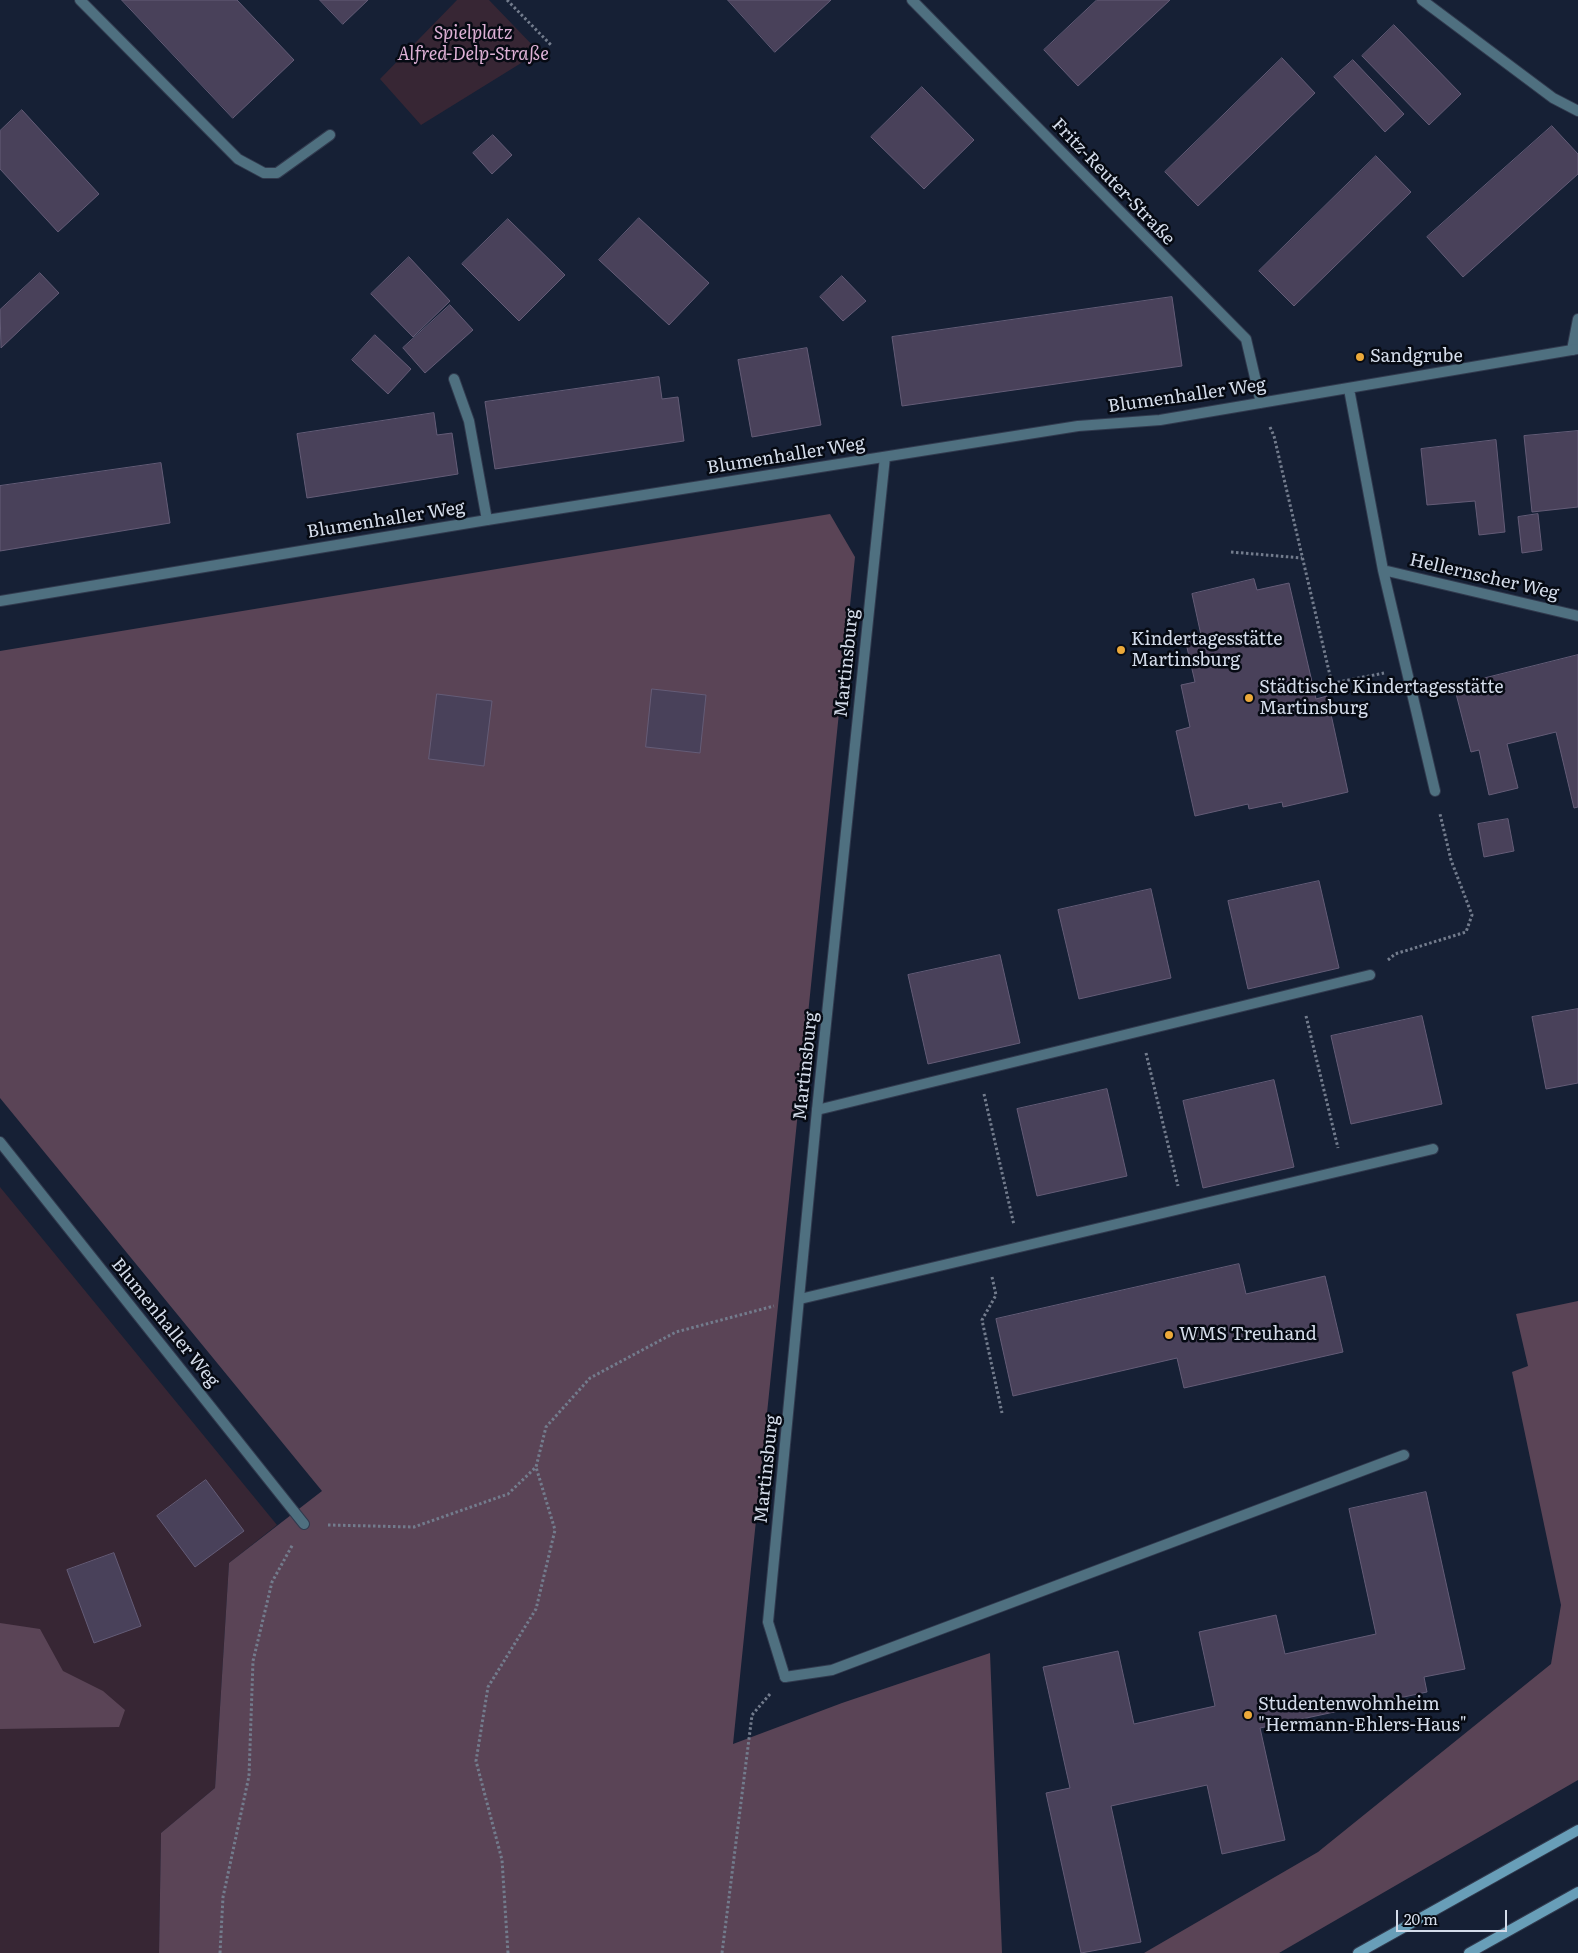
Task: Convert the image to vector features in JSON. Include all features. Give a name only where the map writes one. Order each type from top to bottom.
[{"type":"main road","points":[[1358,1953],[1578,1830]]},
{"type":"main road","points":[[1469,1953],[1578,1892]]},
{"type":"street","points":[[80,0],[238,159],[264,173],[277,173],[330,135]]},
{"type":"street","name":"Fritz-Reuter-Straße","points":[[912,0],[1246,339],[1261,403]]},
{"type":"street","points":[[1422,0],[1553,98],[1578,111]]},
{"type":"street","points":[[1575,350],[1578,319]]},
{"type":"street","name":"Blumenhaller Weg","points":[[0,600],[1078,426],[1160,420],[1575,350]]},
{"type":"street","points":[[454,379],[469,421],[487,520]]},
{"type":"street","name":"Hellernscher Weg","points":[[1349,389],[1383,570],[1435,791]]},
{"type":"street","name":"Martinsburg","points":[[784,1677],[768,1622],[817,1110],[885,457]]},
{"type":"street","name":"Hellernscher Weg","points":[[1383,570],[1578,616]]},
{"type":"street","points":[[817,1110],[1370,975]]},
{"type":"street","name":"Blumenhaller Weg","points":[[0,1142],[304,1524]]},
{"type":"street","points":[[800,1299],[1433,1149]]},
{"type":"street","points":[[784,1677],[832,1670],[1404,1455]]},
{"type":"path","points":[[507,0],[551,45]]},
{"type":"path","points":[[1261,403],[1274,436],[1332,684]]},
{"type":"path","points":[[1231,552],[1302,558]]},
{"type":"path","points":[[1313,687],[1406,668]]},
{"type":"path","points":[[1395,954],[1466,932],[1472,915],[1451,860],[1435,791]]},
{"type":"path","points":[[1300,993],[1344,1170]]},
{"type":"path","points":[[1140,1032],[1183,1208]]},
{"type":"path","points":[[978,1071],[1019,1247]]},
{"type":"path","points":[[987,1255],[996,1295],[982,1320],[1002,1413]]},
{"type":"path","points":[[508,1953],[502,1860],[476,1761],[488,1687],[536,1609],[555,1530],[536,1467],[546,1427],[590,1378],[676,1332],[800,1299]]},
{"type":"path","points":[[220,1953],[223,1897],[249,1776],[253,1661],[272,1582],[304,1524],[414,1527],[508,1494],[536,1467]]},
{"type":"path","points":[[722,1953],[752,1715],[784,1677]]},
{"type":"green space","name":"Spielplatz Alfred-Delp-Straße","points":[[457,0],[489,0],[539,52],[421,125],[380,79]]},
{"type":"green space","points":[[0,1187],[277,1525],[229,1563],[215,1788],[161,1833],[159,1953],[0,1953]]},
{"type":"shaded area","points":[[830,514],[855,557],[733,1744],[842,1703],[990,1653],[1002,1953],[159,1953],[161,1833],[215,1788],[229,1563],[322,1491],[0,1098],[0,651]]},
{"type":"shaded area","points":[[1578,1301],[1578,1780],[1279,1953],[1144,1953],[1318,1852],[1551,1664],[1561,1605],[1512,1372],[1528,1366],[1516,1314]]},
{"type":"shaded area","points":[[0,1623],[40,1629],[63,1671],[103,1691],[125,1710],[119,1727],[0,1729]]},
{"type":"building","points":[[122,0],[237,0],[294,60],[233,118]]},
{"type":"building","points":[[320,0],[368,0],[343,24]]},
{"type":"building","points":[[728,0],[831,0],[775,52]]},
{"type":"building","points":[[1097,0],[1170,0],[1078,86],[1044,50]]},
{"type":"building","points":[[1394,25],[1461,94],[1429,125],[1362,56]]},
{"type":"building","points":[[1282,58],[1315,93],[1198,206],[1165,172]]},
{"type":"building","points":[[1353,60],[1404,114],[1385,132],[1334,77]]},
{"type":"building","points":[[922,87],[974,140],[924,189],[871,137]]},
{"type":"building","points":[[22,110],[99,194],[58,232],[0,169],[0,131]]},
{"type":"building","points":[[1552,126],[1578,154],[1578,174],[1463,277],[1427,237]]},
{"type":"building","points":[[493,135],[512,155],[492,174],[473,153]]},
{"type":"building","points":[[1376,156],[1411,192],[1294,306],[1259,271]]},
{"type":"building","points":[[639,218],[709,283],[669,325],[599,260]]},
{"type":"building","points":[[508,219],[565,275],[519,321],[462,264]]},
{"type":"building","points":[[409,257],[450,301],[413,337],[371,294]]},
{"type":"building","points":[[40,273],[59,293],[1,348],[0,310]]},
{"type":"building","points":[[842,276],[866,301],[843,321],[820,297]]},
{"type":"building","points":[[1172,297],[1182,366],[902,406],[892,337]]},
{"type":"building","points":[[450,305],[473,330],[425,373],[403,348]]},
{"type":"building","points":[[375,335],[411,369],[388,394],[352,360]]},
{"type":"building","points":[[807,348],[821,425],[752,437],[738,360]]},
{"type":"building","points":[[659,377],[662,399],[678,397],[684,441],[495,469],[485,402]]},
{"type":"building","points":[[434,413],[437,435],[452,433],[458,474],[307,498],[297,434]]},
{"type":"building","points":[[1578,431],[1578,507],[1532,512],[1524,436]]},
{"type":"building","points":[[1496,440],[1505,532],[1479,535],[1475,501],[1427,505],[1421,449]]},
{"type":"building","points":[[161,463],[170,523],[0,551],[0,486]]},
{"type":"building","points":[[1538,514],[1542,550],[1522,553],[1518,517]]},
{"type":"building","name":"Städtische Kindertagesstätte Martinsburg","points":[[1254,579],[1257,590],[1289,583],[1316,699],[1327,696],[1348,792],[1283,807],[1282,802],[1249,809],[1248,804],[1195,816],[1176,731],[1190,727],[1181,685],[1195,682],[1185,639],[1201,635],[1192,594]]},
{"type":"building","points":[[1578,655],[1578,807],[1574,808],[1556,732],[1507,744],[1518,788],[1489,795],[1479,750],[1471,752],[1454,686]]},
{"type":"building","points":[[652,689],[706,695],[700,753],[646,747]]},
{"type":"building","points":[[437,694],[492,701],[484,766],[429,759]]},
{"type":"building","points":[[1508,819],[1514,851],[1484,857],[1478,824]]},
{"type":"building","points":[[1319,881],[1339,968],[1248,989],[1228,901]]},
{"type":"building","points":[[1151,889],[1171,978],[1079,999],[1058,910]]},
{"type":"building","points":[[1000,955],[1020,1043],[928,1064],[908,975]]},
{"type":"building","points":[[1578,1009],[1578,1083],[1546,1089],[1532,1017]]},
{"type":"building","points":[[1422,1016],[1442,1104],[1351,1124],[1331,1036]]},
{"type":"building","points":[[1274,1080],[1294,1167],[1203,1188],[1183,1101]]},
{"type":"building","points":[[1107,1089],[1127,1176],[1037,1196],[1017,1109]]},
{"type":"building","name":"WMS Treuhand","points":[[1239,1264],[1246,1294],[1325,1276],[1343,1352],[1184,1388],[1177,1358],[1013,1396],[996,1319]]},
{"type":"building","points":[[206,1480],[244,1531],[195,1567],[157,1516]]},
{"type":"building","name":"Studentenwohnheim \"Hermann-Ehlers-Haus\"","points":[[1426,1492],[1465,1669],[1424,1677],[1427,1692],[1260,1728],[1285,1840],[1222,1854],[1207,1785],[1111,1806],[1141,1942],[1081,1953],[1046,1793],[1070,1788],[1043,1667],[1118,1651],[1134,1724],[1215,1706],[1199,1632],[1276,1615],[1285,1654],[1376,1634],[1349,1509]]},
{"type":"building","points":[[114,1553],[141,1626],[94,1643],[67,1570]]},
{"type":"place","name":"Sandgrube","points":[[1360,357]]},
{"type":"place","name":"Kindertagesstätte Martinsburg","points":[[1121,650]]},
{"type":"place","name":"Städtische Kindertagesstätte Martinsburg","points":[[1249,698]]},
{"type":"place","name":"WMS Treuhand","points":[[1169,1335]]},
{"type":"place","name":"Studentenwohnheim \"Hermann-Ehlers-Haus\"","points":[[1248,1715]]}]
